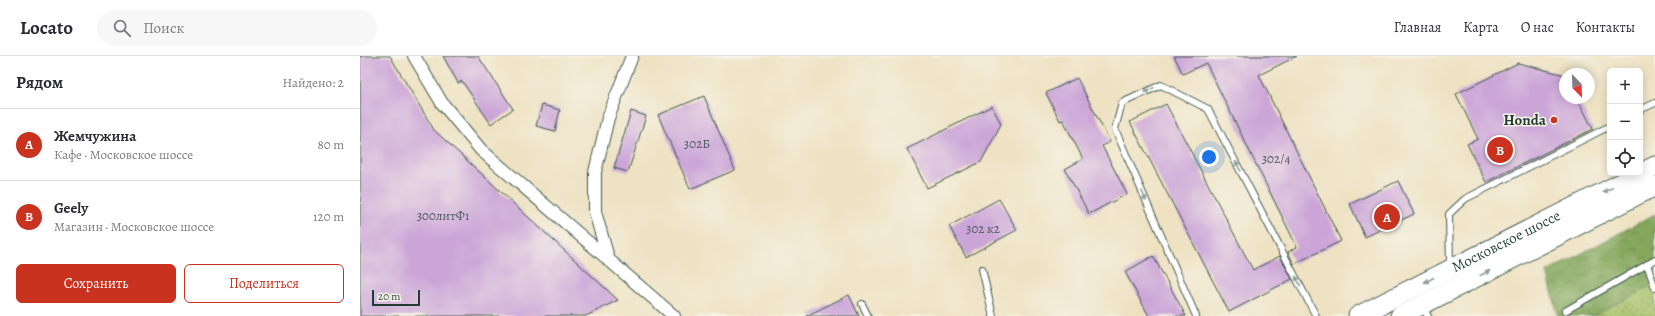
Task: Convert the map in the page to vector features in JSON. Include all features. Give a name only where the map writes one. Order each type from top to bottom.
[{"type":"main road","name":"Московское шоссе","points":[[1358,316],[1655,166]]},
{"type":"main road","name":"Московское шоссе","points":[[1400,316],[1424,311],[1655,186]]},
{"type":"street","points":[[414,56],[442,103],[481,150],[674,316]]},
{"type":"street","points":[[609,261],[595,212],[595,172],[608,118],[632,56]]},
{"type":"lane","points":[[1196,316],[1115,129],[1122,103],[1160,85],[1208,109],[1316,316]]},
{"type":"lane","points":[[1643,109],[1655,103]]},
{"type":"lane","points":[[1450,270],[1449,214],[1465,200],[1607,128]]},
{"type":"lane","points":[[1564,311],[1655,260]]},
{"type":"lane","points":[[1647,264],[1655,288]]},
{"type":"lane","points":[[982,269],[993,316]]},
{"type":"lane","points":[[862,304],[868,316]]},
{"type":"green space","points":[[1655,214],[1655,284],[1593,316],[1558,316],[1547,272]]},
{"type":"green space","points":[[1655,284],[1655,316],[1593,316]]},
{"type":"building","points":[[360,56],[390,56],[434,130],[618,300],[586,316],[360,316]]},
{"type":"building","points":[[443,56],[478,56],[513,109],[491,124],[462,81],[458,83]]},
{"type":"building","points":[[1174,56],[1297,56],[1259,75],[1341,241],[1294,264],[1288,252],[1297,247],[1206,63],[1183,74]]},
{"type":"building","points":[[1518,63],[1559,73],[1559,104],[1580,104],[1593,129],[1486,182],[1467,144],[1478,139],[1456,94]]},
{"type":"building","points":[[1077,78],[1110,142],[1102,146],[1127,194],[1089,214],[1065,169],[1083,159],[1063,120],[1060,121],[1046,93]]},
{"type":"building","points":[[704,96],[735,170],[690,189],[658,115]]},
{"type":"building","points":[[1166,104],[1253,270],[1280,256],[1292,279],[1229,312],[1130,122]]},
{"type":"building","points":[[542,105],[560,110],[555,131],[536,126]]},
{"type":"building","points":[[992,106],[1001,124],[981,162],[927,188],[907,149]]},
{"type":"building","points":[[631,111],[646,116],[628,172],[614,168]]},
{"type":"building","points":[[1398,181],[1414,214],[1365,237],[1350,204]]},
{"type":"building","points":[[999,199],[1017,230],[966,257],[949,226]]},
{"type":"building","points":[[1153,256],[1186,316],[1149,316],[1125,272]]},
{"type":"building","points":[[849,295],[859,316],[806,316]]},
{"type":"place","name":"Honda","points":[[1554,120]]},
{"type":"place","name":"Geely","points":[[1500,150]]},
{"type":"place","name":"Жемчужина","points":[[1387,217]]}]
